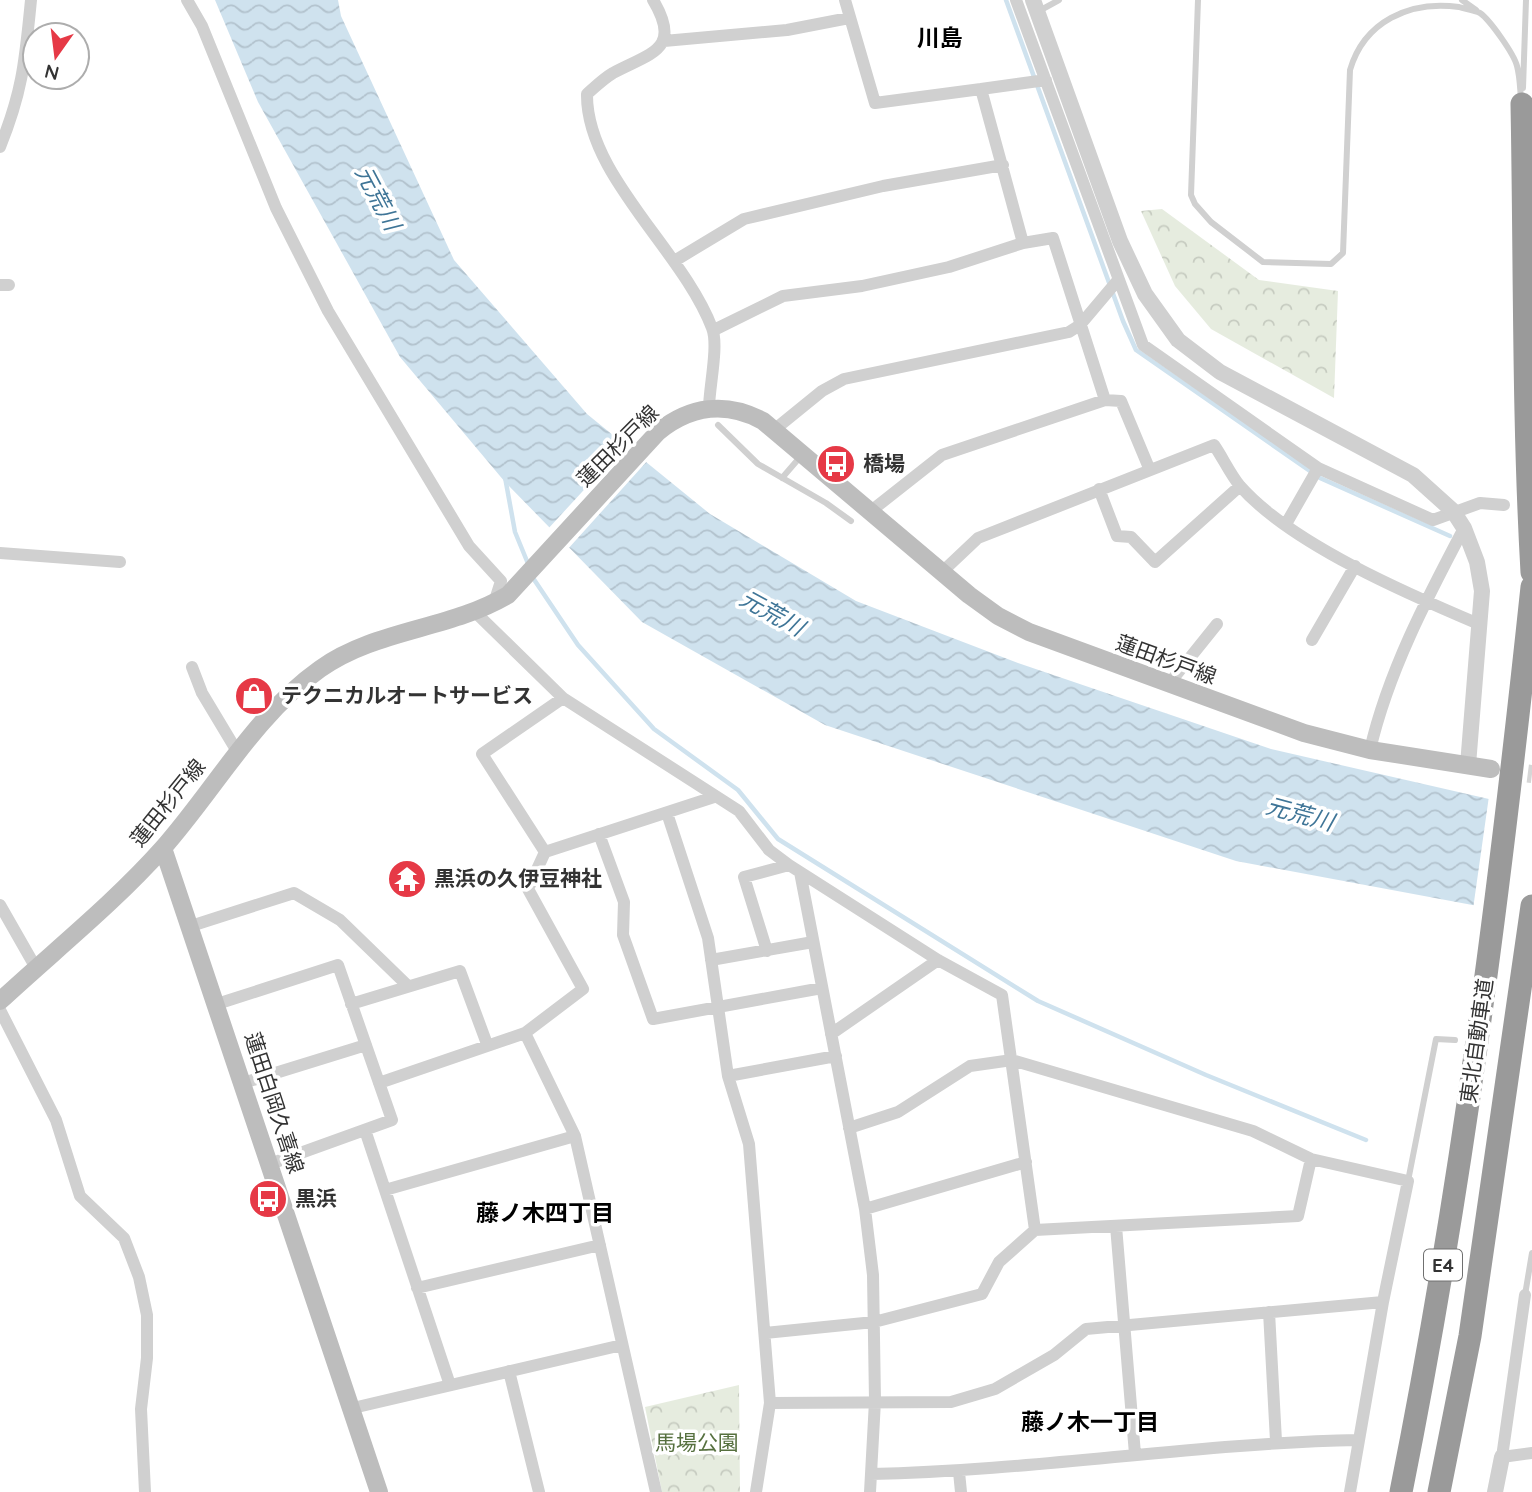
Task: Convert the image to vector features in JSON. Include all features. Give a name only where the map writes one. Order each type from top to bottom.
[{"type":"highway","points":[[1522,104],[1527,328],[1525,437],[1532,572]]},
{"type":"highway","name":"東北自動車道","points":[[1401,1492],[1434,1317],[1479,1036],[1512,783],[1532,587]]},
{"type":"highway","name":"東北自動車道","points":[[1439,1492],[1470,1336],[1515,1042],[1532,906]]},
{"type":"main road","name":"蓮田杉戸線","points":[[0,1001],[104,909],[163,848],[277,706],[323,667],[351,651],[475,612],[508,595],[658,432],[687,412],[709,408],[738,411],[774,430],[942,572],[1013,624],[1168,685],[1292,729],[1370,750],[1491,769]]},
{"type":"main road","name":"蓮田白岡久喜線","points":[[163,848],[379,1492]]},
{"type":"street","points":[[0,147],[18,103],[31,0]]},
{"type":"street","points":[[187,0],[202,26],[276,208],[328,311],[469,546],[501,581],[494,603]]},
{"type":"street","points":[[653,0],[666,22],[664,41],[649,57],[611,74],[587,94],[587,118],[596,142],[624,190],[676,260],[714,330],[709,408]]},
{"type":"street","points":[[845,0],[875,103],[1046,80]]},
{"type":"street","points":[[1016,0],[1143,345],[1318,468],[1433,520],[1480,503],[1504,505]]},
{"type":"street","points":[[1035,6],[1120,241],[1160,319],[1196,356],[1394,463],[1434,492],[1453,511],[1464,528],[1479,572],[1481,625],[1468,765]]},
{"type":"street","points":[[664,41],[787,30],[849,18]]},
{"type":"street","points":[[981,89],[1023,243]]},
{"type":"street","points":[[676,260],[744,219],[883,186],[1003,165]]},
{"type":"street","points":[[714,330],[783,296],[838,290],[949,268],[1023,243],[1052,239],[1105,401]]},
{"type":"street","points":[[774,430],[822,391],[844,379],[1069,332],[1080,325],[1118,280]]},
{"type":"street","points":[[871,511],[942,456],[1105,401],[1121,401],[1149,468]]},
{"type":"street","points":[[942,572],[978,538],[1149,468],[1214,445],[1240,486],[1286,524],[1355,566],[1481,625]]},
{"type":"street","points":[[1286,524],[1318,468]]},
{"type":"street","points":[[1099,489],[1117,536],[1130,537],[1155,562],[1240,486]]},
{"type":"street","points":[[1370,750],[1377,722],[1425,601],[1464,528]]},
{"type":"street","points":[[0,553],[120,562]]},
{"type":"street","points":[[1312,640],[1355,566]]},
{"type":"street","points":[[475,612],[563,698],[739,811],[769,850],[938,960],[1002,995],[1035,1230]]},
{"type":"street","points":[[1168,685],[1217,624]]},
{"type":"street","points":[[192,667],[202,693],[237,753]]},
{"type":"street","points":[[545,852],[482,754],[563,698]]},
{"type":"street","points":[[379,1083],[486,1044],[525,1033],[583,989],[528,890],[545,852],[714,797]]},
{"type":"street","points":[[667,813],[708,938],[729,1076],[748,1144],[770,1403],[756,1492]]},
{"type":"street","points":[[599,834],[624,902],[623,935],[653,1018],[717,1009],[822,988]]},
{"type":"street","points":[[794,868],[813,942],[865,1209],[873,1275],[874,1322],[875,1401],[870,1492]]},
{"type":"street","points":[[767,951],[744,877],[794,868]]},
{"type":"street","points":[[191,926],[294,893],[340,920],[407,985]]},
{"type":"street","points":[[0,905],[36,968]]},
{"type":"street","points":[[711,960],[813,942]]},
{"type":"street","points":[[831,1034],[938,960]]},
{"type":"street","points":[[217,1004],[338,965],[392,1120],[270,1164]]},
{"type":"street","points":[[351,1004],[460,971],[486,1044]]},
{"type":"street","points":[[0,1010],[56,1120],[80,1196],[124,1238],[139,1277],[147,1315],[147,1358],[141,1409],[145,1492]]},
{"type":"street","points":[[525,1033],[575,1136],[656,1492]]},
{"type":"street","points":[[243,1083],[366,1045]]},
{"type":"street","points":[[729,1076],[835,1056]]},
{"type":"street","points":[[849,1128],[898,1112],[970,1066],[1012,1060],[1254,1132],[1311,1159],[1408,1181],[1383,1302],[1350,1492]]},
{"type":"street","points":[[365,1130],[450,1385]]},
{"type":"street","points":[[385,1191],[575,1136]]},
{"type":"street","points":[[765,1333],[874,1322],[982,1294],[999,1262],[1035,1230],[1298,1216],[1311,1159]]},
{"type":"street","points":[[865,1209],[1026,1162]]},
{"type":"street","points":[[1116,1226],[1135,1454]]},
{"type":"street","points":[[417,1288],[600,1244]]},
{"type":"street","points":[[1495,1492],[1525,1295]]},
{"type":"street","points":[[770,1403],[951,1402],[995,1389],[1054,1355],[1086,1329],[1383,1302]]},
{"type":"street","points":[[1269,1312],[1276,1441]]},
{"type":"street","points":[[353,1408],[622,1345]]},
{"type":"street","points":[[509,1371],[539,1492]]},
{"type":"street","points":[[871,1474],[959,1472],[1276,1441],[1358,1440]]},
{"type":"street","points":[[1502,1457],[1532,1453]]},
{"type":"street","points":[[959,1472],[961,1492]]},
{"type":"lane","points":[[1035,6],[1059,0]]},
{"type":"lane","points":[[1198,0],[1191,195],[1211,222],[1256,257],[1263,262],[1281,264],[1331,264],[1343,253],[1350,70],[1355,52],[1366,35],[1380,20],[1401,8],[1426,3],[1450,4],[1480,13]]},
{"type":"lane","points":[[1462,0],[1480,13],[1517,64],[1522,104]]},
{"type":"lane","points":[[1522,104],[1526,0]]},
{"type":"lane","points":[[718,425],[758,464],[850,521]]},
{"type":"lane","points":[[782,478],[803,454]]},
{"type":"lane","points":[[1408,1181],[1436,1039],[1455,1040]]},
{"type":"lane","points":[[1525,1295],[1532,1253]]},
{"type":"green space","points":[[1162,209],[1259,280],[1338,291],[1334,398],[1211,329],[1175,286],[1141,211]]},
{"type":"green space","name":"馬場公園","points":[[739,1385],[740,1492],[662,1492],[645,1407]]},
{"type":"water","name":"元荒川","points":[[215,0],[338,0],[341,16],[454,260],[587,414],[710,514],[856,601],[1018,663],[1271,749],[1532,809],[1532,916],[1236,861],[825,725],[642,622],[505,482],[400,357],[258,102]]},
{"type":"pier","points":[[628,442],[633,446],[552,535],[547,530]]},
{"type":"pier","points":[[635,448],[649,459],[567,550],[555,537]]},
{"type":"pier","points":[[1489,796],[1532,806],[1532,920],[1473,909]]},
{"type":"waterway","points":[[1006,0],[1136,350],[1320,478],[1450,536]]},
{"type":"waterway","points":[[505,477],[515,532],[529,566]]},
{"type":"waterway","points":[[533,578],[578,645],[654,729],[738,790],[778,839],[1038,1001],[1206,1075],[1366,1140]]},
{"type":"tunnel","points":[[1501,770],[1532,774]]},
{"type":"place","name":"橋場","points":[[836,464]]},
{"type":"place","name":"テクニカルオートサービス","points":[[254,696]]},
{"type":"place","name":"黒浜の久伊豆神社","points":[[407,879]]},
{"type":"place","name":"黒浜","points":[[268,1199]]},
{"type":"district","name":"川島","points":[[940,38]]},
{"type":"district","name":"藤ノ木四丁目","points":[[545,1213]]},
{"type":"district","name":"藤ノ木一丁目","points":[[1090,1422]]}]
